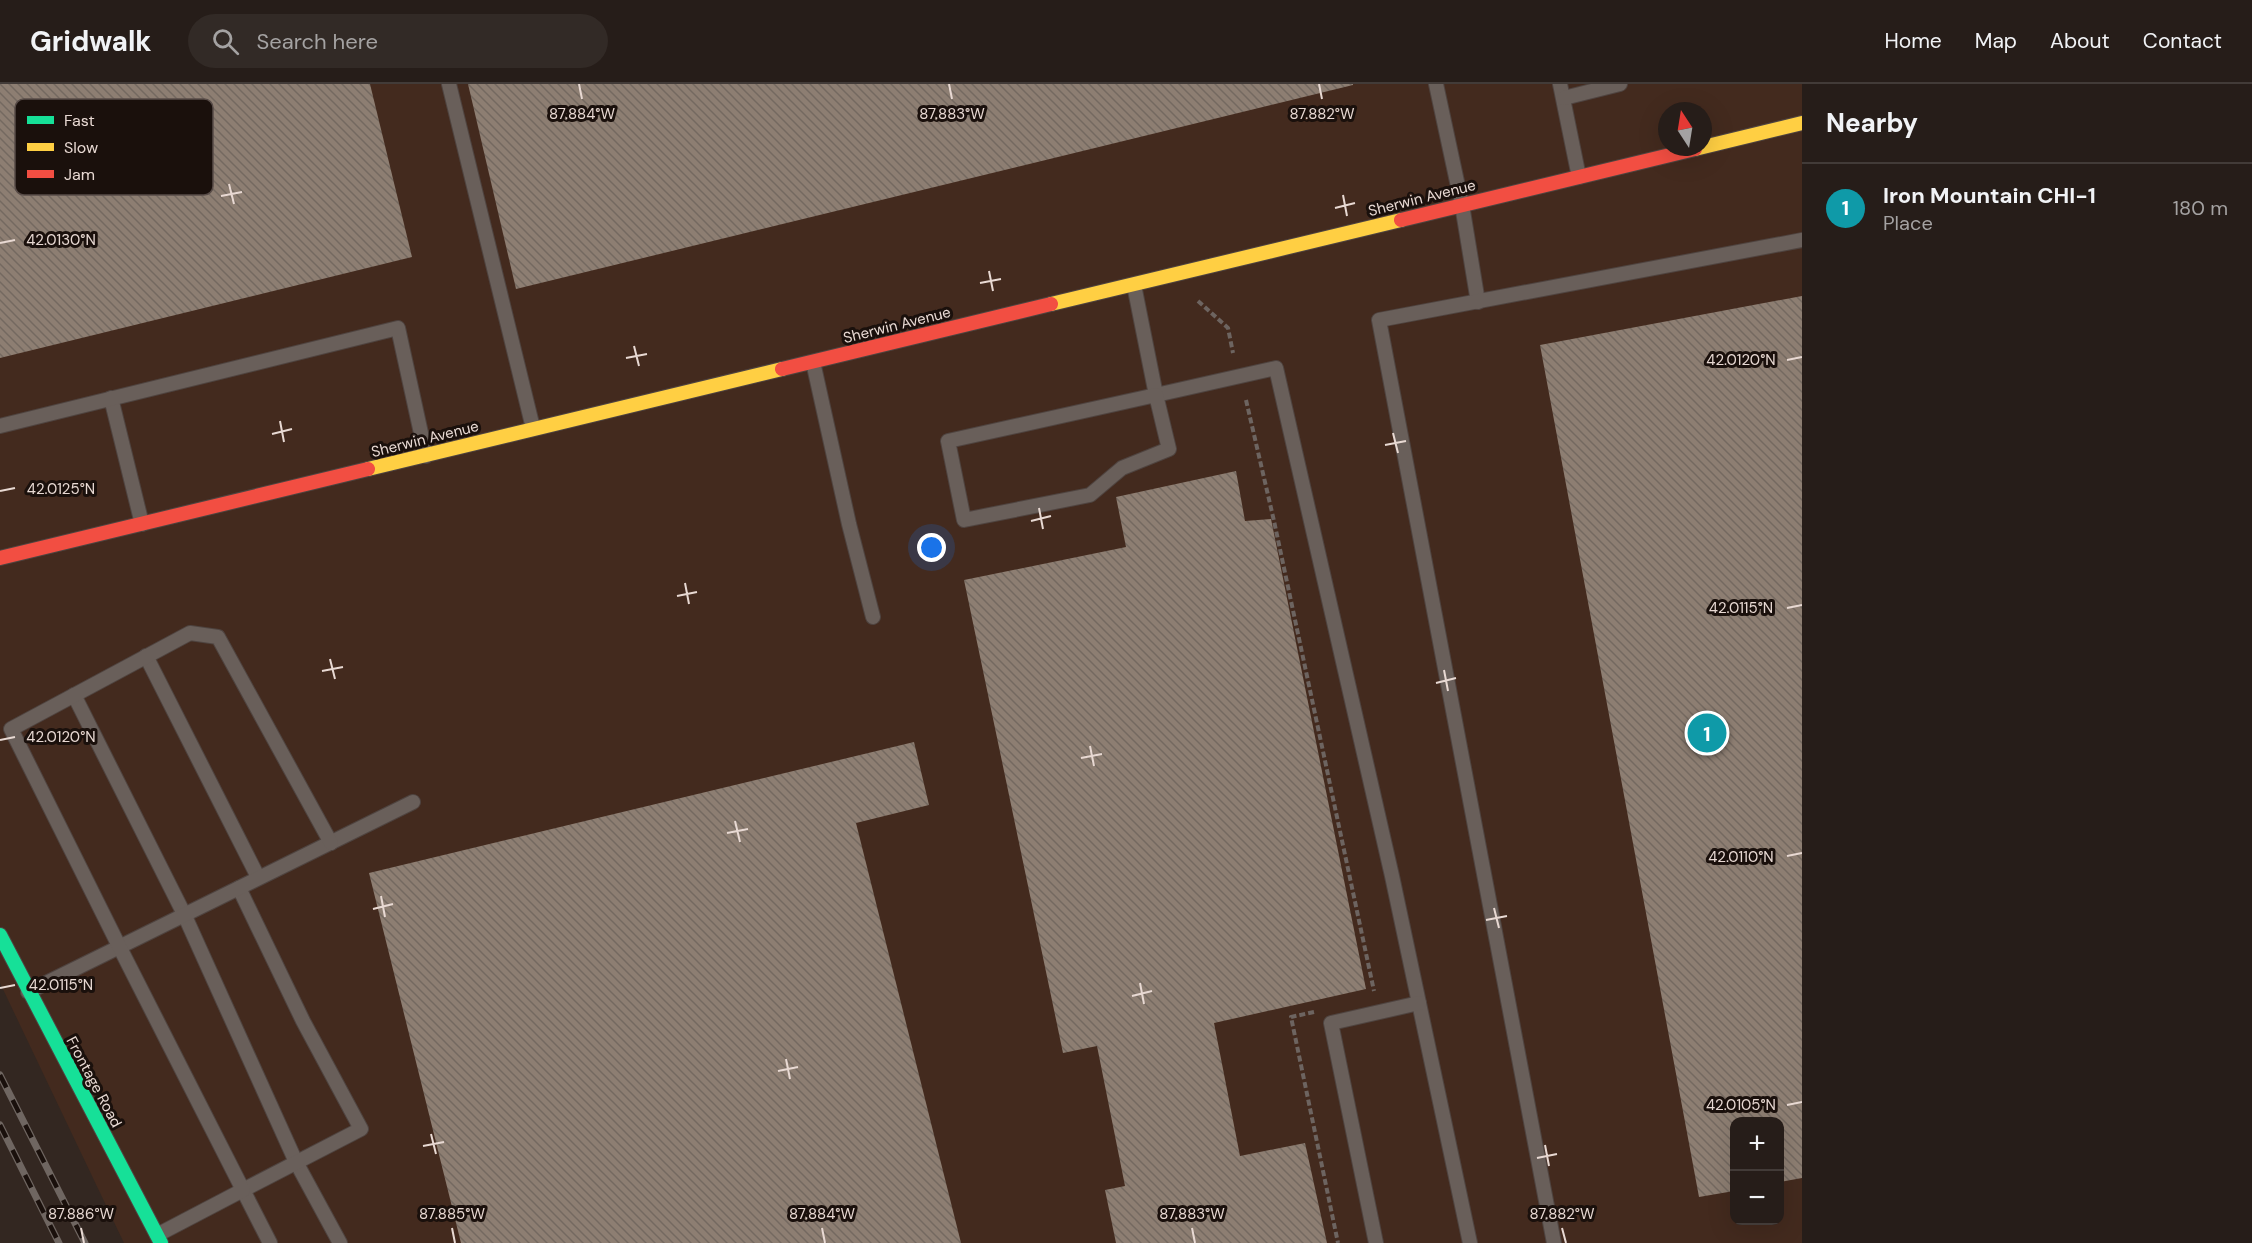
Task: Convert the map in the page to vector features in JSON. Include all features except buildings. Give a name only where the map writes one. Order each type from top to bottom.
[{"type":"street","name":"Sherwin Avenue","points":[[0,558],[1802,123]]},
{"type":"street","name":"Frontage Road","points":[[0,935],[159,1239]]},
{"type":"lane","points":[[449,84],[532,428]]},
{"type":"lane","points":[[1436,84],[1462,206],[1478,302]]},
{"type":"lane","points":[[1560,84],[1579,177]]},
{"type":"lane","points":[[1564,98],[1620,84]]},
{"type":"lane","points":[[1554,1243],[1379,320],[1802,240]]},
{"type":"lane","points":[[1134,285],[1156,395],[1169,449],[1122,468],[1090,495],[964,520],[948,441],[1156,395],[1276,368],[1419,1003],[1470,1243]]},
{"type":"lane","points":[[0,426],[398,328],[426,456]]},
{"type":"lane","points":[[813,362],[849,524],[873,617]]},
{"type":"lane","points":[[111,398],[142,524]]},
{"type":"lane","points":[[270,1243],[11,729],[190,633],[219,637],[331,843]]},
{"type":"lane","points":[[146,656],[258,877]]},
{"type":"lane","points":[[74,695],[184,914],[296,1162],[340,1243]]},
{"type":"lane","points":[[28,992],[413,802]]},
{"type":"lane","points":[[159,1239],[243,1190],[361,1129],[303,1021],[239,888]]},
{"type":"lane","points":[[1376,1243],[1331,1023],[1419,1003]]},
{"type":"path","points":[[1190,294],[1228,328],[1233,353]]},
{"type":"path","points":[[1246,400],[1277,533],[1375,999]]},
{"type":"path","points":[[1323,1010],[1291,1017],[1338,1243]]},
{"type":"shaded area","points":[[0,84],[1802,84],[1802,1243],[124,1243],[0,983]]},
{"type":"railway","points":[[0,1075],[85,1243]]},
{"type":"railway","points":[[0,1125],[59,1243]]},
{"type":"traffic: fast","points":[[0,935],[161,1243]]},
{"type":"traffic: slow","points":[[1712,145],[1802,123]]},
{"type":"traffic: slow","points":[[1051,304],[1401,220]]},
{"type":"traffic: slow","points":[[368,469],[782,369]]},
{"type":"traffic: jam","points":[[1401,220],[1666,156]]},
{"type":"traffic: jam","points":[[782,369],[1051,304]]},
{"type":"traffic: jam","points":[[0,558],[368,469]]},
{"type":"place","name":"Iron Mountain CHI-1","points":[[1707,733]]}]
